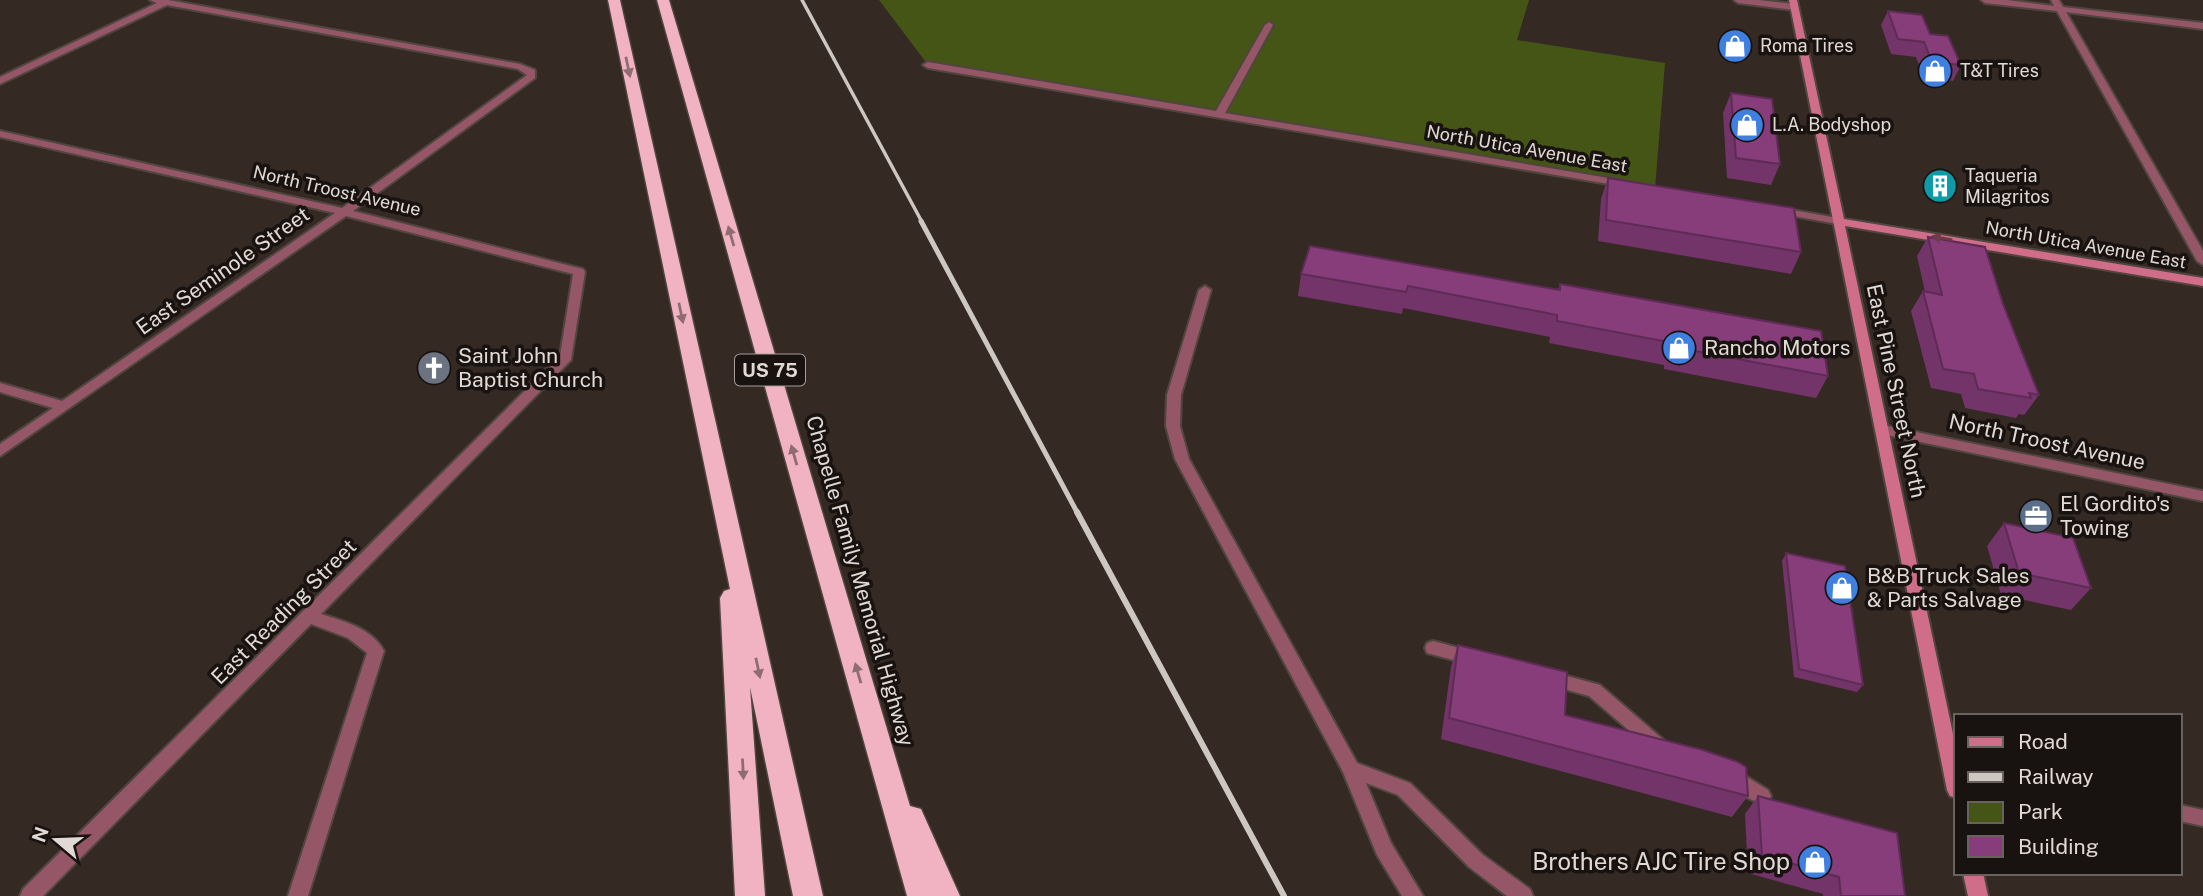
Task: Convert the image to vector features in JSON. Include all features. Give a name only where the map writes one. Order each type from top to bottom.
[{"type":"highway","points":[[614,0],[808,896]]},
{"type":"highway","name":"Chapelle Family Memorial Highway","points":[[663,0],[922,896]]},
{"type":"highway","points":[[728,529],[750,896]]},
{"type":"highway","points":[[877,739],[945,896]]},
{"type":"main road","name":"East Pine Street North","points":[[1793,4],[1837,221],[1953,756]]},
{"type":"main road","name":"North Utica Avenue East","points":[[1837,221],[2203,282]]},
{"type":"main road","points":[[1973,875],[1978,896]]},
{"type":"street","points":[[155,0],[166,2]]},
{"type":"street","points":[[1738,0],[1793,4]]},
{"type":"street","points":[[1985,0],[2058,5],[2203,26]]},
{"type":"street","points":[[0,81],[166,2]]},
{"type":"street","name":"East Seminole Street","points":[[0,451],[528,81],[531,72],[520,66],[166,2]]},
{"type":"street","points":[[2058,5],[2203,261]]},
{"type":"street","points":[[1220,113],[1269,25]]},
{"type":"street","name":"North Utica Avenue East","points":[[928,65],[1641,186]]},
{"type":"street","name":"North Troost Avenue","points":[[0,134],[344,212],[579,272],[566,357]]},
{"type":"street","name":"North Utica Avenue East","points":[[1759,207],[1837,221]]},
{"type":"street","points":[[1205,290],[1174,395],[1173,426],[1182,458],[1351,769],[1384,849],[1413,896]]},
{"type":"street","name":"East Reading Street","points":[[30,896],[566,357]]},
{"type":"street","points":[[0,387],[62,406]]},
{"type":"street","name":"North Troost Avenue","points":[[1882,430],[2203,496]]},
{"type":"street","points":[[298,896],[376,651],[366,639],[347,629],[309,617]]},
{"type":"street","points":[[1433,648],[1486,662]]},
{"type":"street","points":[[1527,672],[1594,690],[1667,753],[1680,757]]},
{"type":"street","points":[[1351,769],[1404,789],[1476,862],[1522,896]]},
{"type":"street","points":[[1718,770],[1731,775],[1762,796]]},
{"type":"street","points":[[2182,813],[2203,818]]},
{"type":"green space","points":[[879,0],[1529,0],[1517,40],[1665,63],[1655,189],[928,65]]},
{"type":"building","points":[[1888,11],[1922,15],[1930,34],[1948,36],[1961,65],[1932,62],[1924,42],[1898,39]]},
{"type":"building","points":[[1731,93],[1772,99],[1780,164],[1736,158]]},
{"type":"building","points":[[1608,178],[1794,208],[1801,252],[1606,220]]},
{"type":"building","points":[[1928,237],[1985,247],[2003,304],[2039,395],[2029,393],[2031,398],[1978,389],[1974,374],[1943,369],[1923,291],[1942,295]]},
{"type":"building","points":[[1310,246],[1560,290],[1560,284],[1821,331],[1828,376],[1674,347],[1674,343],[1557,321],[1557,315],[1408,286],[1406,292],[1301,274]]},
{"type":"building","points":[[2004,523],[2073,538],[2091,588],[2019,573]]},
{"type":"building","points":[[1786,553],[1845,566],[1863,685],[1799,669]]},
{"type":"building","points":[[1458,645],[1567,672],[1565,715],[1703,750],[1738,762],[1746,767],[1748,796],[1449,718]]},
{"type":"building","points":[[1758,796],[1897,833],[1905,896],[1841,896],[1839,877],[1762,855]]},
{"type":"railway","points":[[802,0],[922,222]]},
{"type":"railway","points":[[921,221],[1078,514]]},
{"type":"railway","points":[[1077,512],[1284,896]]},
{"type":"place","name":"Roma Tires","points":[[1735,46]]},
{"type":"place","name":"T&T Tires","points":[[1935,71]]},
{"type":"place","name":"L.A. Bodyshop","points":[[1747,125]]},
{"type":"place","name":"Taqueria Milagritos","points":[[1940,186]]},
{"type":"place","name":"Rancho Motors","points":[[1679,348]]},
{"type":"place","name":"Saint John Baptist Church","points":[[434,368]]},
{"type":"place","name":"El Gordito's Towing","points":[[2036,516]]},
{"type":"place","name":"B&B Truck Sales & Parts Salvage","points":[[1842,588]]},
{"type":"place","name":"Brothers AJC Tire Shop","points":[[1815,862]]}]
